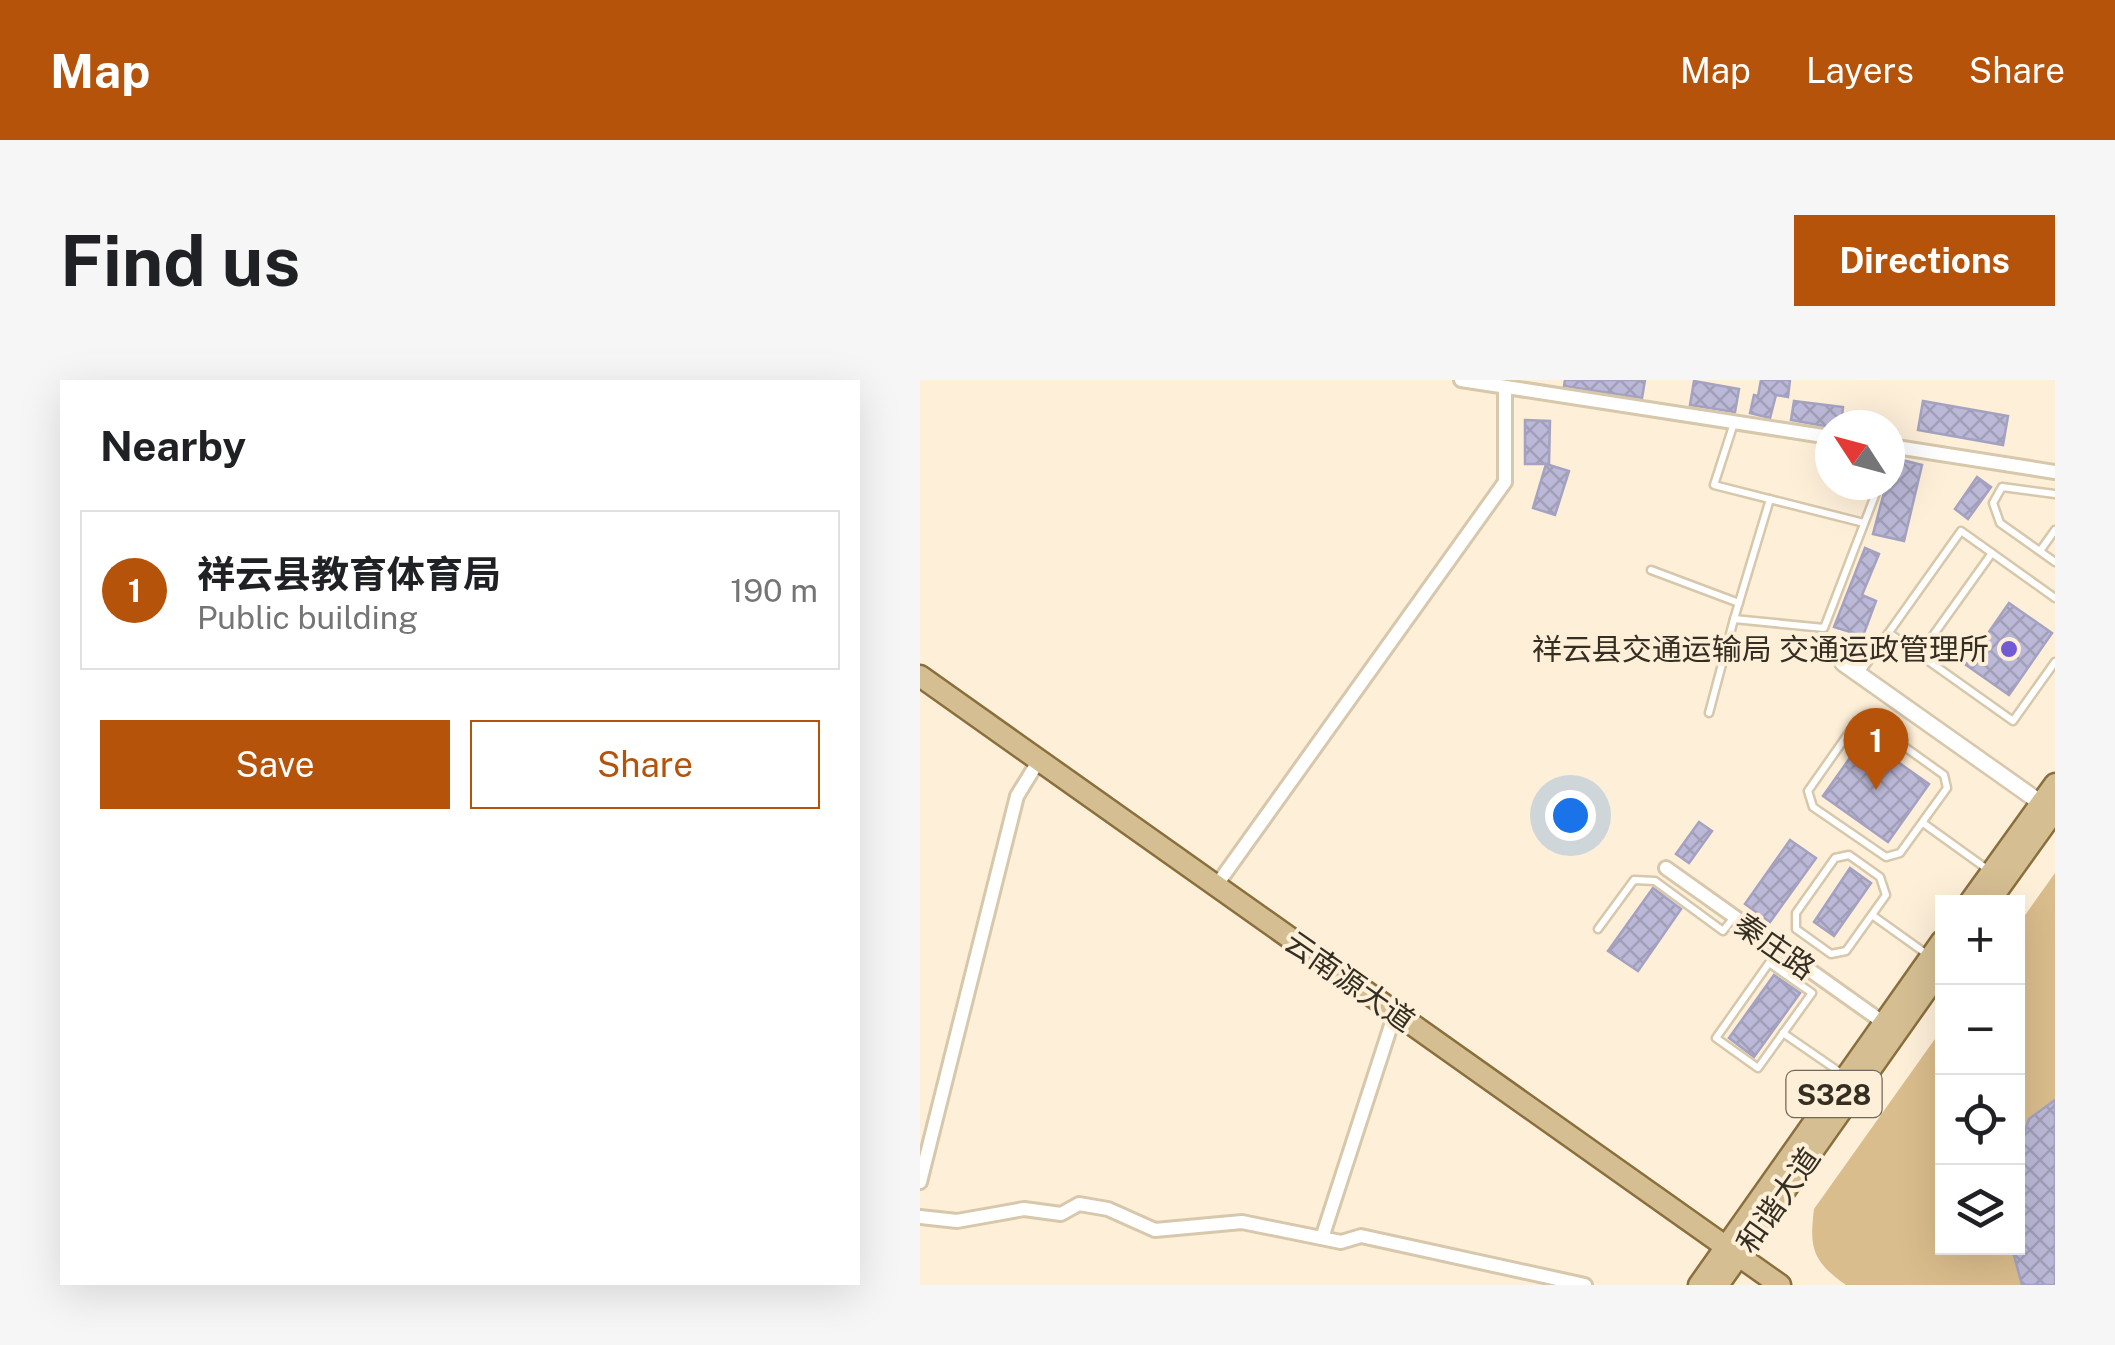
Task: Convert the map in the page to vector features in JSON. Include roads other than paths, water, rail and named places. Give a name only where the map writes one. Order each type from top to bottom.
[{"type":"main road","name":"云南源大道","points":[[920,676],[1780,1285]]},
{"type":"main road","points":[[1995,895],[2051,810],[2055,784]]},
{"type":"main road","points":[[1975,895],[2051,810]]},
{"type":"main road","name":"和谐大道","points":[[1718,1285],[1732,1251],[1846,1077],[1935,961]]},
{"type":"main road","name":"和谐大道","points":[[1698,1285],[1732,1251],[1935,962]]},
{"type":"street","points":[[1461,380],[1815,435]]},
{"type":"street","points":[[1216,886],[1505,482],[1506,387]]},
{"type":"street","points":[[1905,453],[2055,472]]},
{"type":"street","points":[[1842,663],[2051,810]]},
{"type":"street","points":[[920,1182],[1016,796],[1038,760]]},
{"type":"street","name":"秦庄路","points":[[1666,868],[1884,1023]]},
{"type":"street","points":[[1322,1238],[1395,1012]]},
{"type":"street","points":[[920,1217],[957,1221],[1024,1208],[1062,1214],[1079,1204],[1108,1209],[1155,1230],[1242,1222],[1342,1242],[1361,1236],[1585,1285]]},
{"type":"lane","points":[[1734,422],[1714,486],[1864,523]]},
{"type":"lane","points":[[2055,494],[2002,487],[1992,502],[2000,522],[2055,562]]},
{"type":"lane","points":[[1709,713],[1770,499]]},
{"type":"lane","points":[[1734,620],[1824,628],[1874,500]]},
{"type":"lane","points":[[2040,552],[2055,530]]},
{"type":"lane","points":[[1859,674],[1961,531],[2055,598]]},
{"type":"lane","points":[[1919,655],[1992,553]]},
{"type":"lane","points":[[1651,570],[1738,603]]},
{"type":"lane","points":[[1888,633],[2013,721],[2055,662]]},
{"type":"lane","points":[[1855,724],[1874,725],[1944,775],[1947,788],[1923,823],[1900,853],[1886,857],[1813,808],[1808,791],[1855,724]]},
{"type":"lane","points":[[1923,823],[1992,872]]},
{"type":"lane","points":[[1849,855],[1880,877],[1886,895],[1872,915],[1846,951],[1831,954],[1796,929],[1796,913],[1835,858],[1849,855]]},
{"type":"lane","points":[[1598,929],[1634,880],[1655,881],[1723,930],[1734,916]]},
{"type":"lane","points":[[1872,915],[1935,954]]},
{"type":"lane","points":[[1769,963],[1812,993],[1784,1033],[1758,1068],[1716,1038],[1769,963]]},
{"type":"lane","points":[[1784,1033],[1846,1077]]},
{"type":"place","name":"祥云县交通运输局 交通运政管理所","points":[[2009,649]]},
{"type":"place","name":"祥云县教育体育局","points":[[1876,790]]}]
